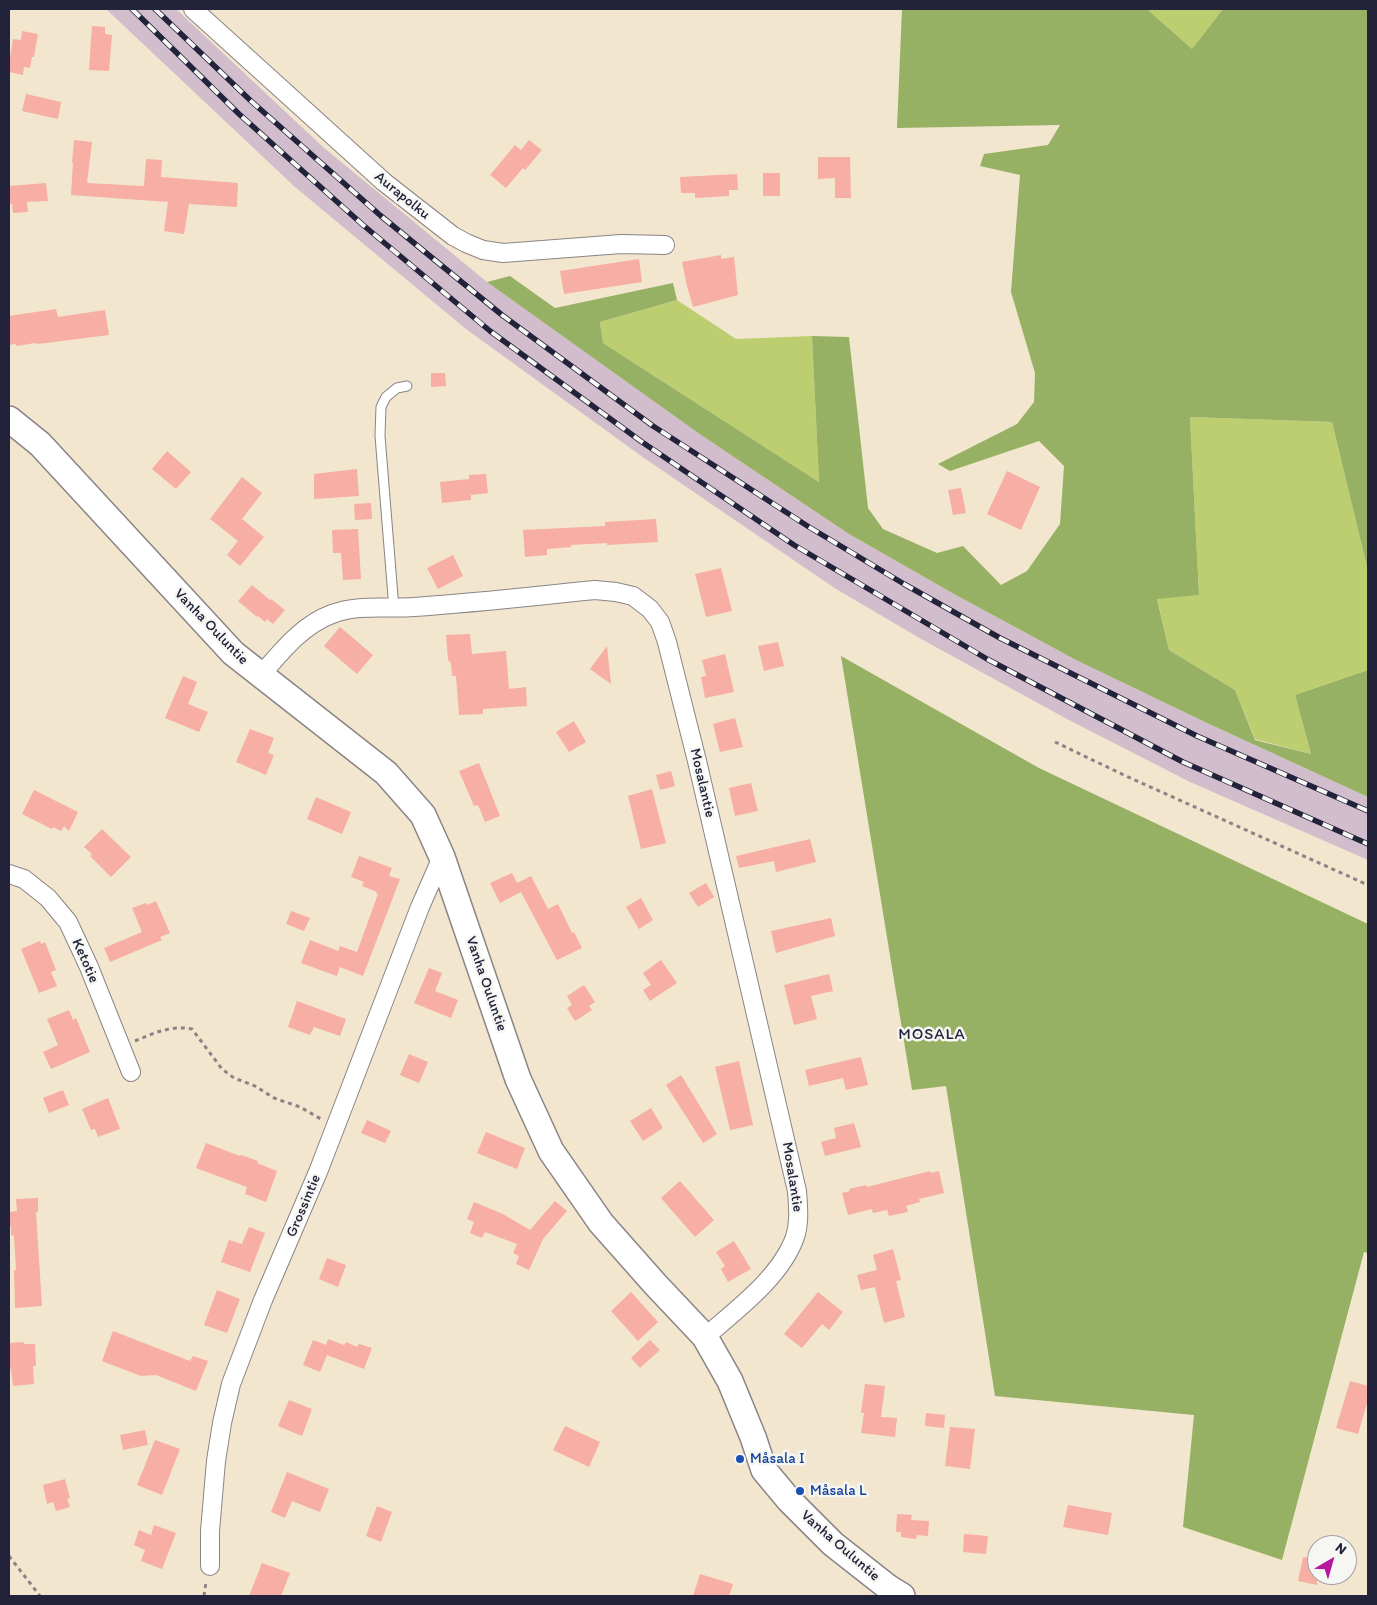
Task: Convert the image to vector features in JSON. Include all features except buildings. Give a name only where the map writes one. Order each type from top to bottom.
[{"type":"street","name":"Aurapolku","points":[[193,9],[384,182],[466,244],[483,250],[503,253],[621,244],[665,245]]},
{"type":"street","name":"Vanha Ouluntie","points":[[9,419],[40,444],[233,653],[386,773],[423,814],[442,857],[518,1079],[550,1151],[601,1223],[705,1337],[730,1381],[753,1437],[764,1470],[789,1500],[833,1544],[902,1596]]},
{"type":"street","name":"Mosalantie","points":[[261,675],[292,641],[311,624],[331,614],[354,608],[394,609],[461,604],[595,590],[633,596],[650,609],[660,622],[667,642],[697,761],[797,1191],[799,1219],[795,1237],[784,1256],[759,1290],[705,1337]]},
{"type":"street","name":"Grossintie","points":[[210,1566],[210,1531],[216,1461],[231,1384],[263,1300],[296,1224],[384,1004],[420,907],[442,857]]},
{"type":"street","name":"Ketotie","points":[[9,874],[24,879],[48,898],[68,922],[131,1072]]},
{"type":"lane","points":[[394,609],[380,436],[381,407],[386,397],[397,388],[407,386]]},
{"type":"path","points":[[1055,742],[1368,885]]},
{"type":"path","points":[[120,1046],[168,1028],[181,1027],[192,1029],[222,1069],[234,1078],[255,1086],[274,1098],[300,1107],[335,1127]]},
{"type":"path","points":[[9,1556],[40,1596]]},
{"type":"shaded area","points":[[106,9],[176,9],[323,147],[487,282],[701,435],[849,534],[954,594],[1076,660],[1368,797],[1368,860],[1190,782],[1065,718],[923,640],[836,589],[644,458],[466,329],[295,187]]},
{"type":"green space","points":[[902,9],[1147,9],[1192,49],[1223,9],[1368,9],[1368,571],[1332,422],[1190,417],[1199,595],[1157,599],[1169,650],[1235,690],[1255,740],[1311,754],[1295,695],[1368,670],[1368,797],[1076,660],[954,594],[849,534],[701,435],[487,282],[510,276],[555,308],[673,283],[677,300],[600,322],[603,343],[819,482],[812,336],[849,337],[868,508],[883,529],[937,553],[963,546],[1001,585],[1027,571],[1060,524],[1064,466],[1039,441],[950,471],[938,464],[1017,424],[1034,402],[1035,373],[1011,292],[1020,175],[980,166],[984,154],[1048,145],[1060,125],[897,128]]},
{"type":"green space","points":[[1147,9],[1223,9],[1192,49]]},
{"type":"green space","points":[[677,300],[736,339],[812,336],[819,482],[603,343],[600,322]]},
{"type":"green space","points":[[1190,417],[1332,422],[1368,571],[1368,670],[1295,695],[1311,754],[1255,739],[1235,690],[1169,650],[1157,598],[1199,595]]},
{"type":"green space","points":[[841,656],[1039,768],[1368,924],[1368,1253],[1364,1252],[1282,1560],[1183,1527],[1194,1415],[995,1396],[946,1086],[912,1090]]},
{"type":"railway","points":[[132,9],[239,114],[363,225],[490,331],[642,442],[794,545],[987,659],[1183,762],[1368,844]]},
{"type":"railway","points":[[155,9],[251,101],[381,216],[502,315],[653,426],[809,527],[904,584],[1000,638],[1197,736],[1368,811]]},
{"type":"place","name":"Måsala I","points":[[740,1459]]},
{"type":"place","name":"Måsala L","points":[[800,1491]]},
{"type":"district","name":"MOSALA","points":[[932,1035]]}]
